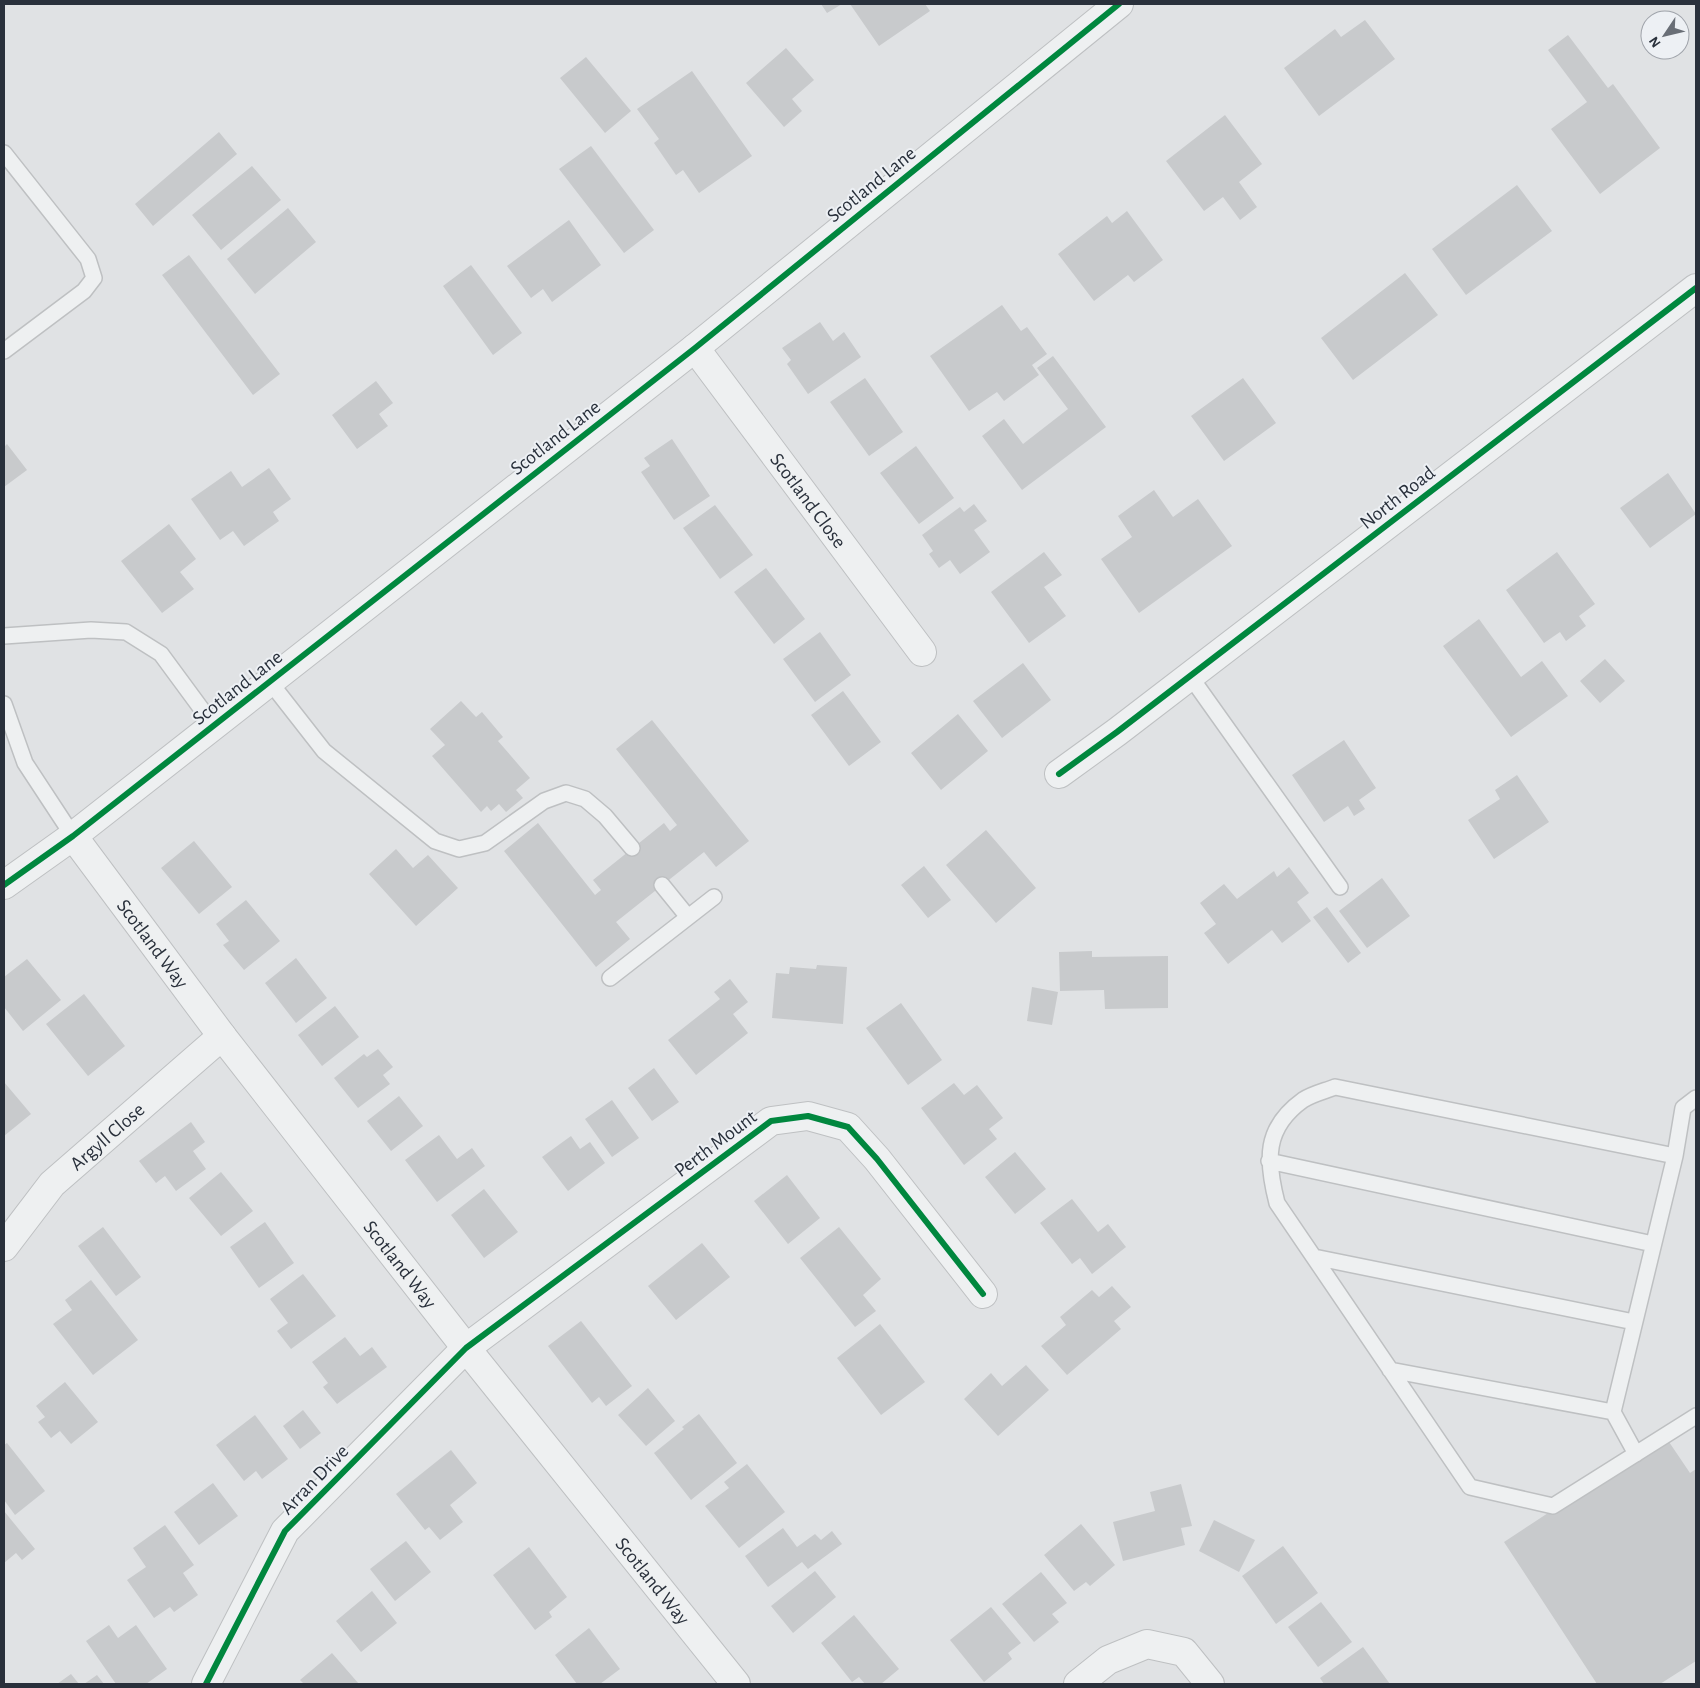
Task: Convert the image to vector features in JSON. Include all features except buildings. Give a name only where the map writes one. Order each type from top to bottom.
[{"type":"street","name":"Scotland Lane","points":[[4,885],[73,836],[695,348],[1119,4]]},
{"type":"street","name":"North Road","points":[[1059,774],[1117,732],[1696,288]]},
{"type":"street","name":"Scotland Close","points":[[695,348],[922,652]]},
{"type":"street","name":"Scotland Way","points":[[73,836],[222,1036],[466,1348],[736,1684]]},
{"type":"street","name":"Argyll Close","points":[[4,1247],[52,1184],[222,1036]]},
{"type":"street","name":"Perth Mount","points":[[466,1348],[771,1121],[808,1116],[848,1127],[877,1159],[983,1294]]},
{"type":"street","name":"Arran Drive","points":[[206,1684],[285,1531],[466,1348]]},
{"type":"street","points":[[1078,1684],[1108,1660],[1147,1644],[1184,1652],[1210,1684]]},
{"type":"lane","points":[[4,153],[88,259],[94,278],[84,291],[4,351]]},
{"type":"lane","points":[[4,636],[91,630],[126,632],[161,654],[214,726]]},
{"type":"lane","points":[[1190,676],[1340,887]]},
{"type":"lane","points":[[270,682],[324,751],[435,841],[460,849],[485,843],[544,801],[566,793],[585,799],[605,816],[632,848]]},
{"type":"lane","points":[[4,704],[25,763],[73,836]]},
{"type":"lane","points":[[662,885],[688,918]]},
{"type":"lane","points":[[610,978],[714,897]]},
{"type":"lane","points":[[1675,1156],[1335,1087],[1304,1099],[1280,1120],[1270,1143],[1269,1173],[1277,1203],[1470,1487],[1553,1506],[1696,1416]]},
{"type":"lane","points":[[1636,1454],[1613,1412],[1675,1156],[1684,1108],[1696,1098]]},
{"type":"lane","points":[[1269,1161],[1653,1244]]},
{"type":"lane","points":[[1314,1257],[1634,1322]]},
{"type":"lane","points":[[1390,1370],[1613,1412]]},
{"type":"cycle path","points":[[4,885],[73,836],[695,348],[1119,4]]},
{"type":"cycle path","points":[[1059,774],[1117,732],[1696,288]]},
{"type":"cycle path","points":[[206,1684],[285,1531],[466,1348],[771,1121],[808,1116],[848,1127],[877,1159],[983,1294]]}]
